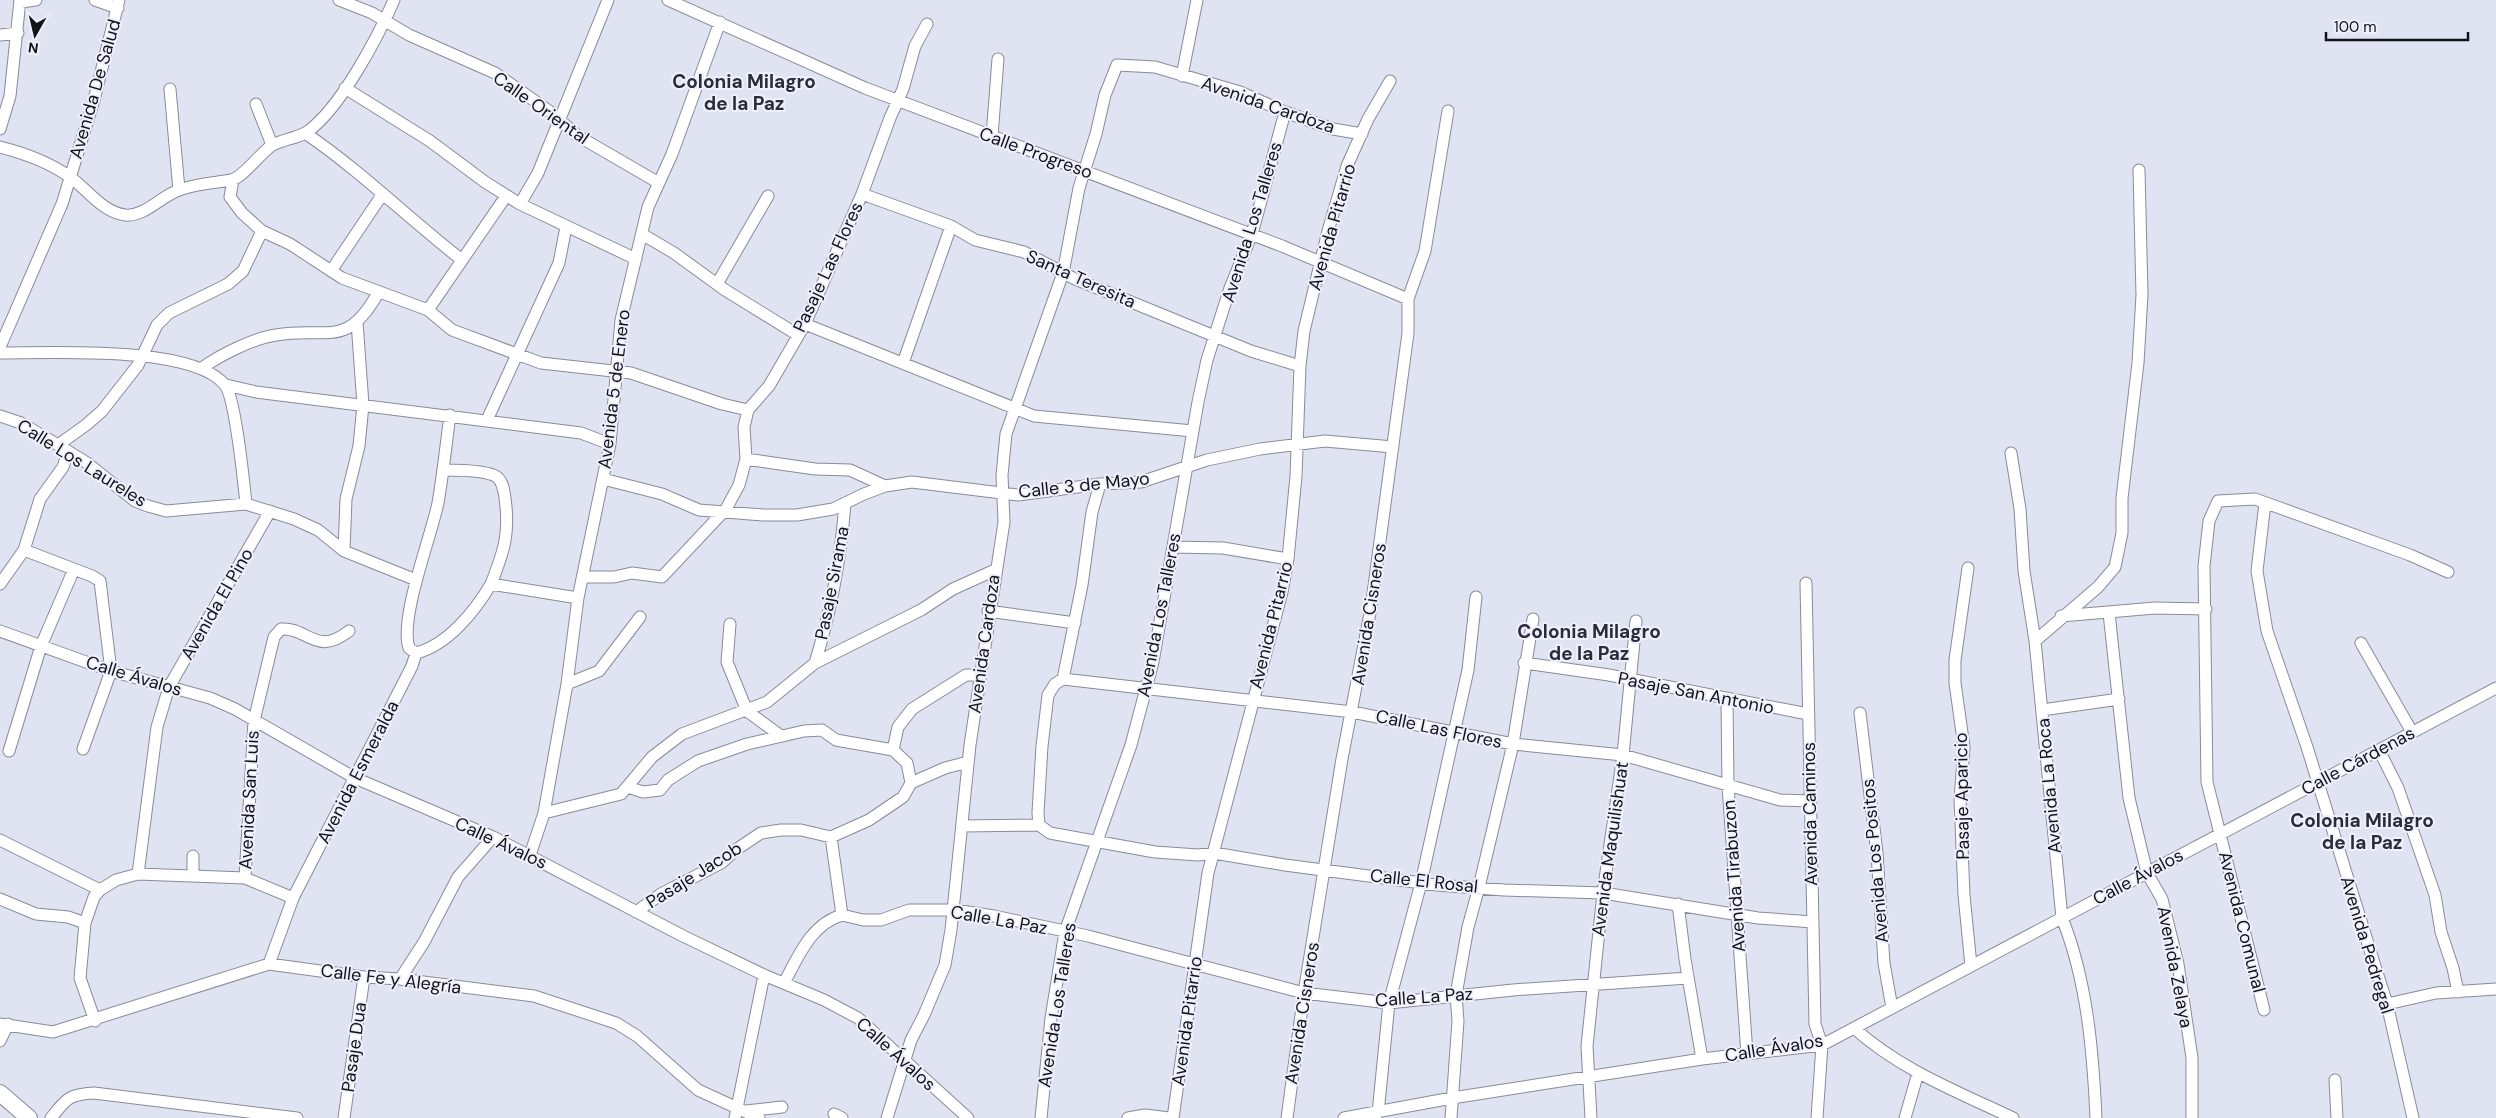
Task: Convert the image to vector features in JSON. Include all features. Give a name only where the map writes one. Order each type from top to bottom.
[{"type":"highway","points":[[0,1093],[29,1118]]},
{"type":"street","points":[[0,129],[10,96],[20,1],[36,0]]},
{"type":"street","points":[[95,0],[118,4]]},
{"type":"street","name":"Calle Oriental","points":[[339,0],[372,13],[409,35],[495,74],[558,119],[578,136],[658,183]]},
{"type":"street","points":[[0,147],[52,166],[70,177],[112,212],[127,215],[144,211],[178,190],[208,182],[233,180],[272,145],[305,133],[318,123],[345,88],[377,39],[394,0]]},
{"type":"street","points":[[520,204],[538,173],[558,119],[608,0]]},
{"type":"street","name":"Calle Progreso","points":[[668,0],[720,22],[775,50],[898,101],[1252,234],[1408,299]]},
{"type":"street","points":[[1182,76],[1197,0]]},
{"type":"street","name":"Avenida De Salud","points":[[0,347],[62,204],[94,100],[118,4]]},
{"type":"street","name":"Avenida 5 de Enero","points":[[530,855],[544,813],[567,684],[578,598],[610,444],[621,320],[648,207],[674,146],[720,22]]},
{"type":"street","name":"Pasaje Las Flores","points":[[748,410],[769,386],[805,324],[862,194],[898,101],[915,46],[927,24]]},
{"type":"street","points":[[0,35],[18,33]]},
{"type":"street","points":[[992,136],[998,59]]},
{"type":"street","name":"Avenida Cardoza","points":[[887,1118],[903,1060],[945,965],[955,910],[968,762],[988,611],[1004,522],[1002,492],[1006,434],[1063,273],[1070,225],[1105,95],[1116,65],[1155,68],[1240,92],[1285,112],[1333,129],[1362,134]]},
{"type":"street","name":"Avenida Pitarrio","points":[[1173,1118],[1208,873],[1252,700],[1282,592],[1288,560],[1298,444],[1300,366],[1304,331],[1348,166],[1362,134],[1390,81]]},
{"type":"street","points":[[345,88],[430,141],[506,196],[566,227],[636,259]]},
{"type":"street","points":[[170,90],[178,190]]},
{"type":"street","points":[[256,104],[272,145]]},
{"type":"street","name":"Avenida Cisneros","points":[[1287,1118],[1304,993],[1342,758],[1372,608],[1408,333],[1408,299],[1425,251],[1448,111]]},
{"type":"street","name":"Avenida Los Talleres","points":[[1041,1118],[1051,1018],[1065,932],[1095,843],[1132,745],[1153,662],[1207,360],[1230,288],[1252,234],[1285,112]]},
{"type":"street","points":[[305,133],[345,161],[382,195],[462,260]]},
{"type":"street","points":[[2035,641],[2061,616],[2098,587],[2115,567],[2122,533],[2122,498],[2137,372],[2142,295],[2142,231],[2139,170]]},
{"type":"street","points":[[233,180],[230,197],[242,213],[262,231],[290,244],[331,271],[378,293],[428,310],[452,330],[541,363],[631,373],[722,404],[748,410],[744,427],[746,459],[738,485],[724,512],[662,577],[632,573],[614,577],[583,577]]},
{"type":"street","name":"Santa Teresita","points":[[862,194],[951,226],[975,240],[1024,252],[1063,273],[1215,336],[1300,366]]},
{"type":"street","points":[[331,271],[382,195]]},
{"type":"street","points":[[428,310],[506,196]]},
{"type":"street","points":[[717,284],[768,196]]},
{"type":"street","points":[[902,363],[951,226]]},
{"type":"street","points":[[487,420],[559,263],[566,227]]},
{"type":"street","points":[[58,445],[86,425],[102,410],[144,356],[157,325],[169,312],[228,284],[243,271],[262,231]]},
{"type":"street","points":[[642,234],[798,335]]},
{"type":"street","points":[[202,368],[213,360],[275,335],[331,333],[348,329],[366,315],[378,293]]},
{"type":"street","points":[[344,551],[346,499],[359,446],[363,405],[357,322]]},
{"type":"street","points":[[805,324],[1034,416],[1193,431]]},
{"type":"street","points":[[0,353],[114,352],[144,356],[202,368],[226,385],[256,392],[581,433],[610,444]]},
{"type":"street","points":[[226,385],[234,416],[246,504]]},
{"type":"street","name":"Calle Los Laureles","points":[[0,416],[21,423],[87,463],[135,501],[166,511],[246,504],[294,519],[318,530],[344,551],[416,580]]},
{"type":"street","points":[[444,470],[490,474],[498,478],[503,486],[508,523],[507,534],[491,584],[481,601],[440,643],[416,652],[409,648],[405,638],[416,580],[437,505],[444,470],[450,416]]},
{"type":"street","name":"Calle 3 de Mayo","points":[[603,479],[662,494],[699,510],[797,515],[834,509],[885,486],[912,482],[1018,495],[1100,484],[1141,482],[1207,460],[1260,449],[1298,444],[1325,442],[1393,447]]},
{"type":"street","points":[[0,584],[24,550],[40,499],[62,467],[68,452]]},
{"type":"street","name":"Avenida La Roca","points":[[2011,453],[2020,509],[2024,570],[2035,641],[2062,918],[2071,941],[2079,972],[2094,1075],[2096,1118]]},
{"type":"street","points":[[746,459],[814,470],[850,470],[885,486]]},
{"type":"street","points":[[962,826],[1039,825],[1042,746],[1048,695],[1055,684],[1063,679],[1075,623],[1092,512],[1100,484]]},
{"type":"street","name":"Avenida Comunal","points":[[2264,1010],[2237,895],[2219,835],[2207,782],[2204,566],[2209,521],[2218,501],[2255,499],[2265,503]]},
{"type":"street","name":"Pasaje Sirama","points":[[816,663],[832,598],[843,535],[846,503]]},
{"type":"street","points":[[2265,503],[2410,555],[2448,572]]},
{"type":"street","name":"Avenida Pedregal","points":[[2265,503],[2257,572],[2267,631],[2318,782],[2387,1004],[2413,1118]]},
{"type":"street","name":"Avenida El Pino","points":[[138,874],[157,727],[169,687],[270,512]]},
{"type":"street","points":[[1173,547],[1223,548],[1288,560]]},
{"type":"street","points":[[24,550],[100,581],[111,671],[83,749]]},
{"type":"street","name":"Pasaje Aparicio","points":[[1968,568],[1955,660],[1955,683],[1964,747],[1960,799],[1964,895],[1971,966]]},
{"type":"street","points":[[9,750],[41,646],[74,569]]},
{"type":"street","points":[[544,813],[621,794],[652,757],[682,734],[767,702],[816,663],[921,610],[953,589],[995,570]]},
{"type":"street","name":"Avenida Caminos","points":[[1806,583],[1815,1024],[1822,1045]]},
{"type":"street","points":[[491,584],[578,598]]},
{"type":"street","points":[[1378,1113],[1389,1003],[1421,882],[1468,670],[1476,597]]},
{"type":"street","points":[[2061,616],[2155,608],[2206,609]]},
{"type":"street","points":[[988,611],[1075,623]]},
{"type":"street","name":"Avenida Zelaya","points":[[2109,613],[2129,798],[2147,873],[2162,899],[2178,964],[2192,1058],[2192,1118]]},
{"type":"street","points":[[567,684],[599,671],[640,617]]},
{"type":"street","points":[[1451,1118],[1458,1021],[1456,995],[1468,927],[1480,887],[1513,744],[1524,664],[1533,619]]},
{"type":"street","name":"Avenida Maquilishuat","points":[[1590,1118],[1587,1046],[1603,893],[1623,755],[1636,621]]},
{"type":"street","points":[[730,624],[727,662],[747,711],[781,736]]},
{"type":"street","name":"Avenida San Luis","points":[[245,878],[254,721],[274,637],[281,629],[286,628],[307,638],[326,642],[339,639],[349,631]]},
{"type":"street","name":"Calle Ávalos","points":[[0,631],[111,671],[210,698],[235,709],[355,778],[493,837],[636,912],[764,975],[824,1000],[858,1018],[968,1118]]},
{"type":"street","points":[[2361,643],[2412,732]]},
{"type":"street","name":"Avenida Esmeralda","points":[[269,964],[293,898],[412,666],[416,652]]},
{"type":"street","name":"Pasaje San Antonio","points":[[1524,664],[1631,680],[1808,714]]},
{"type":"street","points":[[892,750],[898,726],[912,709],[966,675],[979,675]]},
{"type":"street","name":"Calle Las Flores","points":[[1063,679],[1352,712],[1513,744],[1623,755],[1780,800],[1810,801]]},
{"type":"street","name":"Calle Cárdenas","points":[[2219,835],[2496,688]]},
{"type":"street","name":"Avenida Tirabuzon","points":[[1727,698],[1728,786],[1747,1054]]},
{"type":"street","points":[[2042,710],[2119,699]]},
{"type":"street","name":"Avenida Los Positos","points":[[1860,713],[1877,854],[1884,963],[1892,1008]]},
{"type":"street","points":[[628,786],[643,792],[660,790],[668,780],[698,761],[747,744],[804,730],[822,730],[836,740],[892,750],[907,763],[911,784]]},
{"type":"street","points":[[2379,750],[2398,788],[2435,895],[2441,932],[2453,968],[2458,992]]},
{"type":"street","points":[[784,983],[812,935],[841,911],[831,837],[869,820],[902,797],[911,784],[945,768],[968,762]]},
{"type":"street","name":"Calle El Rosal","points":[[1039,825],[1050,833],[1095,843],[1156,852],[1198,855],[1214,853],[1421,882],[1603,893],[1758,918],[1813,922]]},
{"type":"street","name":"Pasaje Jacob","points":[[636,912],[661,894],[721,863],[761,833],[781,830],[802,830],[831,837]]},
{"type":"street","name":"Calle Ávalos","points":[[1344,1118],[1452,1098],[1702,1059],[1822,1045],[2219,835]]},
{"type":"street","points":[[400,979],[424,942],[458,877],[493,837]]},
{"type":"street","points":[[0,840],[100,890]]},
{"type":"street","points":[[193,856],[193,875]]},
{"type":"street","points":[[95,1021],[80,978],[85,922],[94,898],[100,890],[116,880],[138,874],[245,878],[293,898]]},
{"type":"street","points":[[0,899],[36,914],[68,917],[85,922]]},
{"type":"street","points":[[1678,904],[1702,1059]]},
{"type":"street","name":"Calle La Paz","points":[[841,911],[863,920],[881,920],[909,910],[955,910],[994,916],[1195,964],[1304,993],[1389,1003],[1456,995],[1688,978]]},
{"type":"street","name":"Calle Fe y Alegría","points":[[4,1024],[53,1032],[95,1021],[269,964],[400,979],[534,996],[616,1023],[637,1036],[698,1090],[739,1112],[760,1118]]},
{"type":"street","points":[[764,975],[739,1112],[782,1107]]},
{"type":"street","name":"Pasaje Dua","points":[[344,1118],[364,976]]},
{"type":"street","points":[[2387,1004],[2413,998],[2496,989]]},
{"type":"street","points":[[0,1041],[4,1024]]},
{"type":"street","points":[[1854,1028],[1874,1046],[1918,1073],[2013,1118]]},
{"type":"street","points":[[1817,1118],[1822,1045]]},
{"type":"street","points":[[1905,1118],[1918,1073]]},
{"type":"street","points":[[2335,1080],[2337,1118]]},
{"type":"street","points":[[51,1118],[63,1102],[75,1094],[94,1093],[297,1118]]},
{"type":"street","points":[[1128,1118],[1145,1115],[1169,1118]]},
{"type":"district","name":"Colonia Milagro de la Paz","points":[[744,92]]},
{"type":"district","name":"Colonia Milagro de la Paz","points":[[1589,642]]},
{"type":"district","name":"Colonia Milagro de la Paz","points":[[2362,831]]}]
